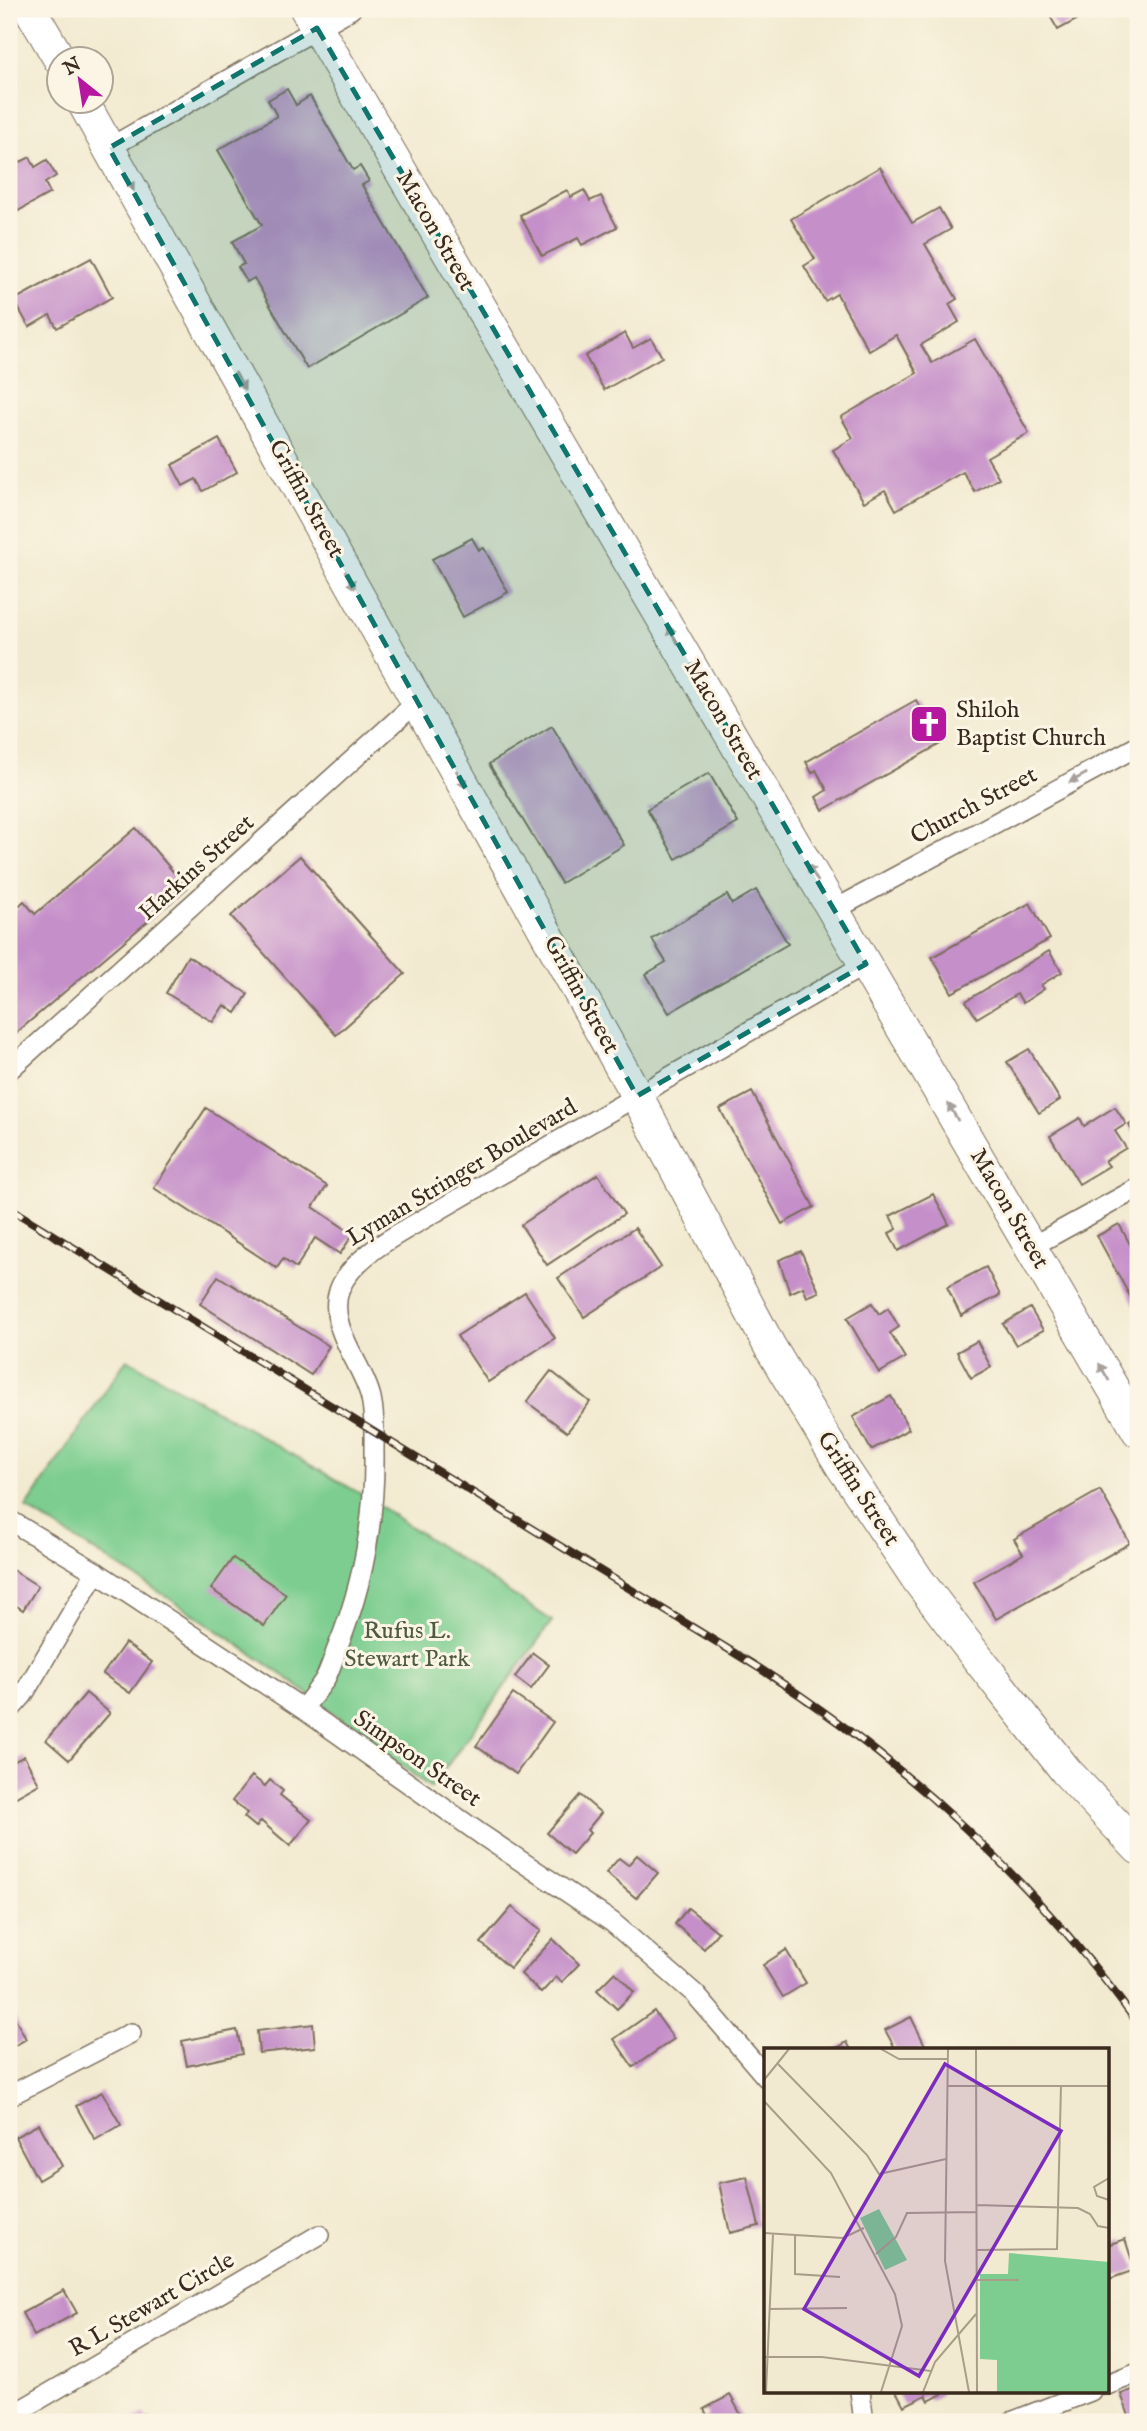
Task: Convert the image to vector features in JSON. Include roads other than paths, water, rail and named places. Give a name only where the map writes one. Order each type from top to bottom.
[{"type":"main road","points":[[30,9],[52,46]]},
{"type":"main road","name":"Macon Street","points":[[312,18],[1138,1431]]},
{"type":"main road","name":"Griffin Street","points":[[91,116],[637,1096],[770,1347],[841,1465],[918,1580],[965,1643],[1066,1771],[1138,1848]]},
{"type":"street","points":[[109,148],[312,18],[351,9]]},
{"type":"street","name":"Harkins Street","points":[[9,1070],[418,701]]},
{"type":"street","name":"Church Street","points":[[834,910],[1138,746]]},
{"type":"street","name":"Lyman Stringer Boulevard","points":[[303,1709],[326,1678],[356,1597],[374,1493],[371,1397],[338,1321],[337,1303],[341,1286],[351,1270],[380,1246],[866,964]]},
{"type":"street","points":[[1031,1247],[1138,1188]]},
{"type":"street","name":"Simpson Street","points":[[9,1520],[96,1572],[303,1709],[482,1835],[612,1922],[695,1994],[764,2076]]},
{"type":"street","points":[[9,1711],[23,1695],[96,1572]]},
{"type":"street","points":[[9,2096],[131,2033]]},
{"type":"street","name":"R L Stewart Circle","points":[[9,2417],[320,2235]]},
{"type":"street","points":[[1108,2385],[1138,2372]]},
{"type":"street","points":[[860,2392],[864,2422]]},
{"type":"street","points":[[1010,2422],[1088,2392]]},
{"type":"railway","points":[[9,1208],[759,1668],[866,1743],[965,1828],[1012,1874],[1056,1922],[1138,2024]]},
{"type":"place","name":"Shiloh Baptist Church","points":[[929,724]]},
{"type":"park label","name":"Rufus L. Stewart Park","points":[[407,1645]]}]
